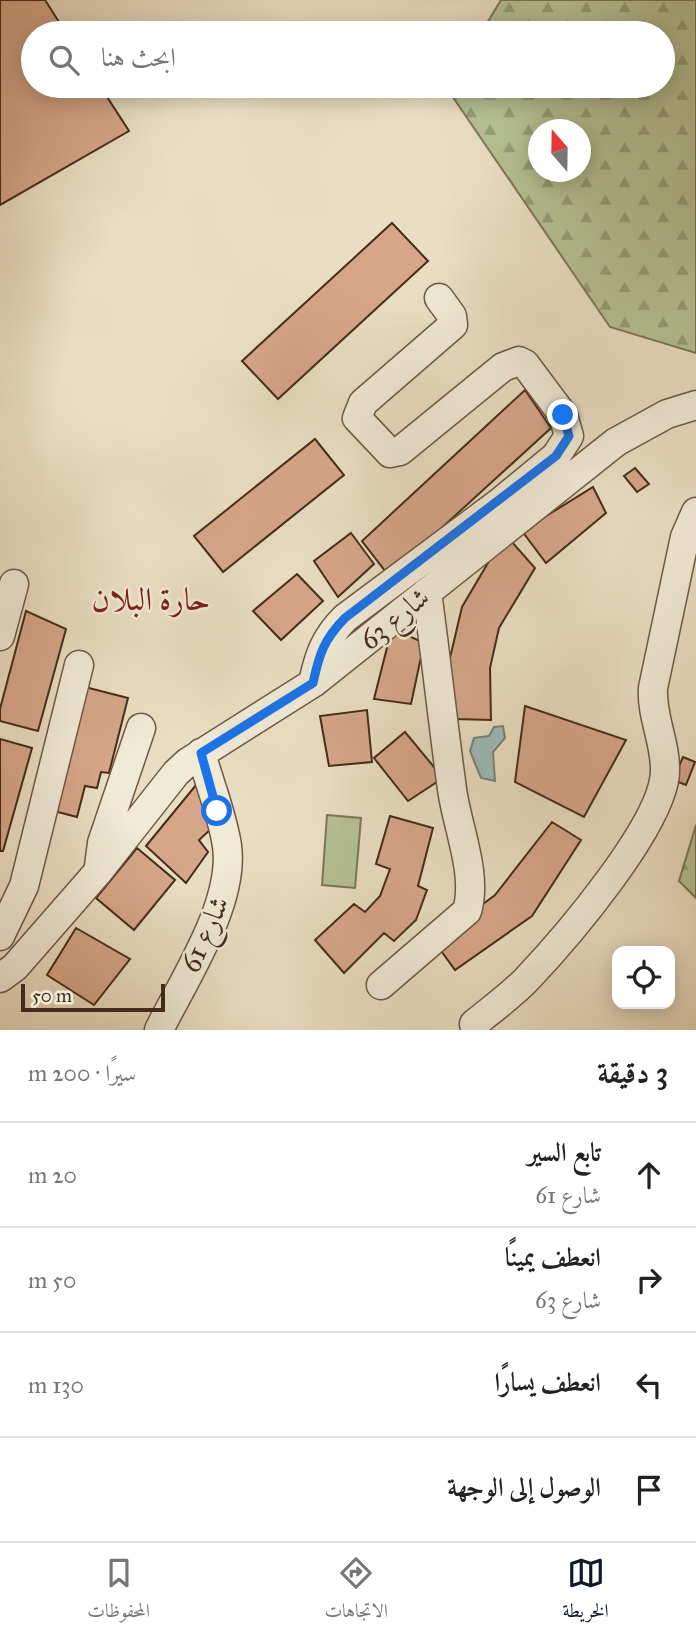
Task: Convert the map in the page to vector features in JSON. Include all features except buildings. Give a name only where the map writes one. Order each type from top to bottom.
[{"type":"street","points":[[313,683],[319,651],[328,635],[345,618],[556,456],[569,436],[563,415],[525,364],[519,361],[503,367],[400,451],[390,453],[366,431],[358,418],[363,403],[453,325],[452,316],[439,298]]},
{"type":"street","name":"شارع 63","points":[[0,978],[15,967],[98,872],[176,774],[201,753],[313,683],[616,442],[667,414],[696,405]]},
{"type":"street","points":[[474,1024],[526,981],[573,927],[632,847],[659,799],[665,774],[663,748],[652,703],[653,688],[685,537],[696,512]]},
{"type":"street","points":[[0,636],[13,584]]},
{"type":"street","points":[[381,985],[467,911],[469,903],[470,879],[452,792],[427,592]]},
{"type":"street","points":[[0,936],[24,886],[79,665]]},
{"type":"street","points":[[98,872],[102,843],[141,729]]},
{"type":"street","name":"شارع 61","points":[[159,1030],[214,919],[226,880],[227,844],[201,753]]},
{"type":"green space","points":[[501,0],[696,0],[696,353],[610,327],[453,98],[675,98],[675,21],[488,21]]},
{"type":"green space","points":[[327,815],[361,818],[355,888],[322,885]]},
{"type":"green space","points":[[696,825],[696,898],[679,881]]},
{"type":"water","points":[[503,726],[505,738],[493,752],[495,781],[481,778],[470,751],[474,738],[489,736],[494,727]]},
{"type":"district","name":"حارة البلان","points":[[151,599]]},
{"type":"route","points":[[217,811],[201,753],[313,683],[319,651],[328,635],[345,618],[556,456],[569,436],[563,415]]}]
